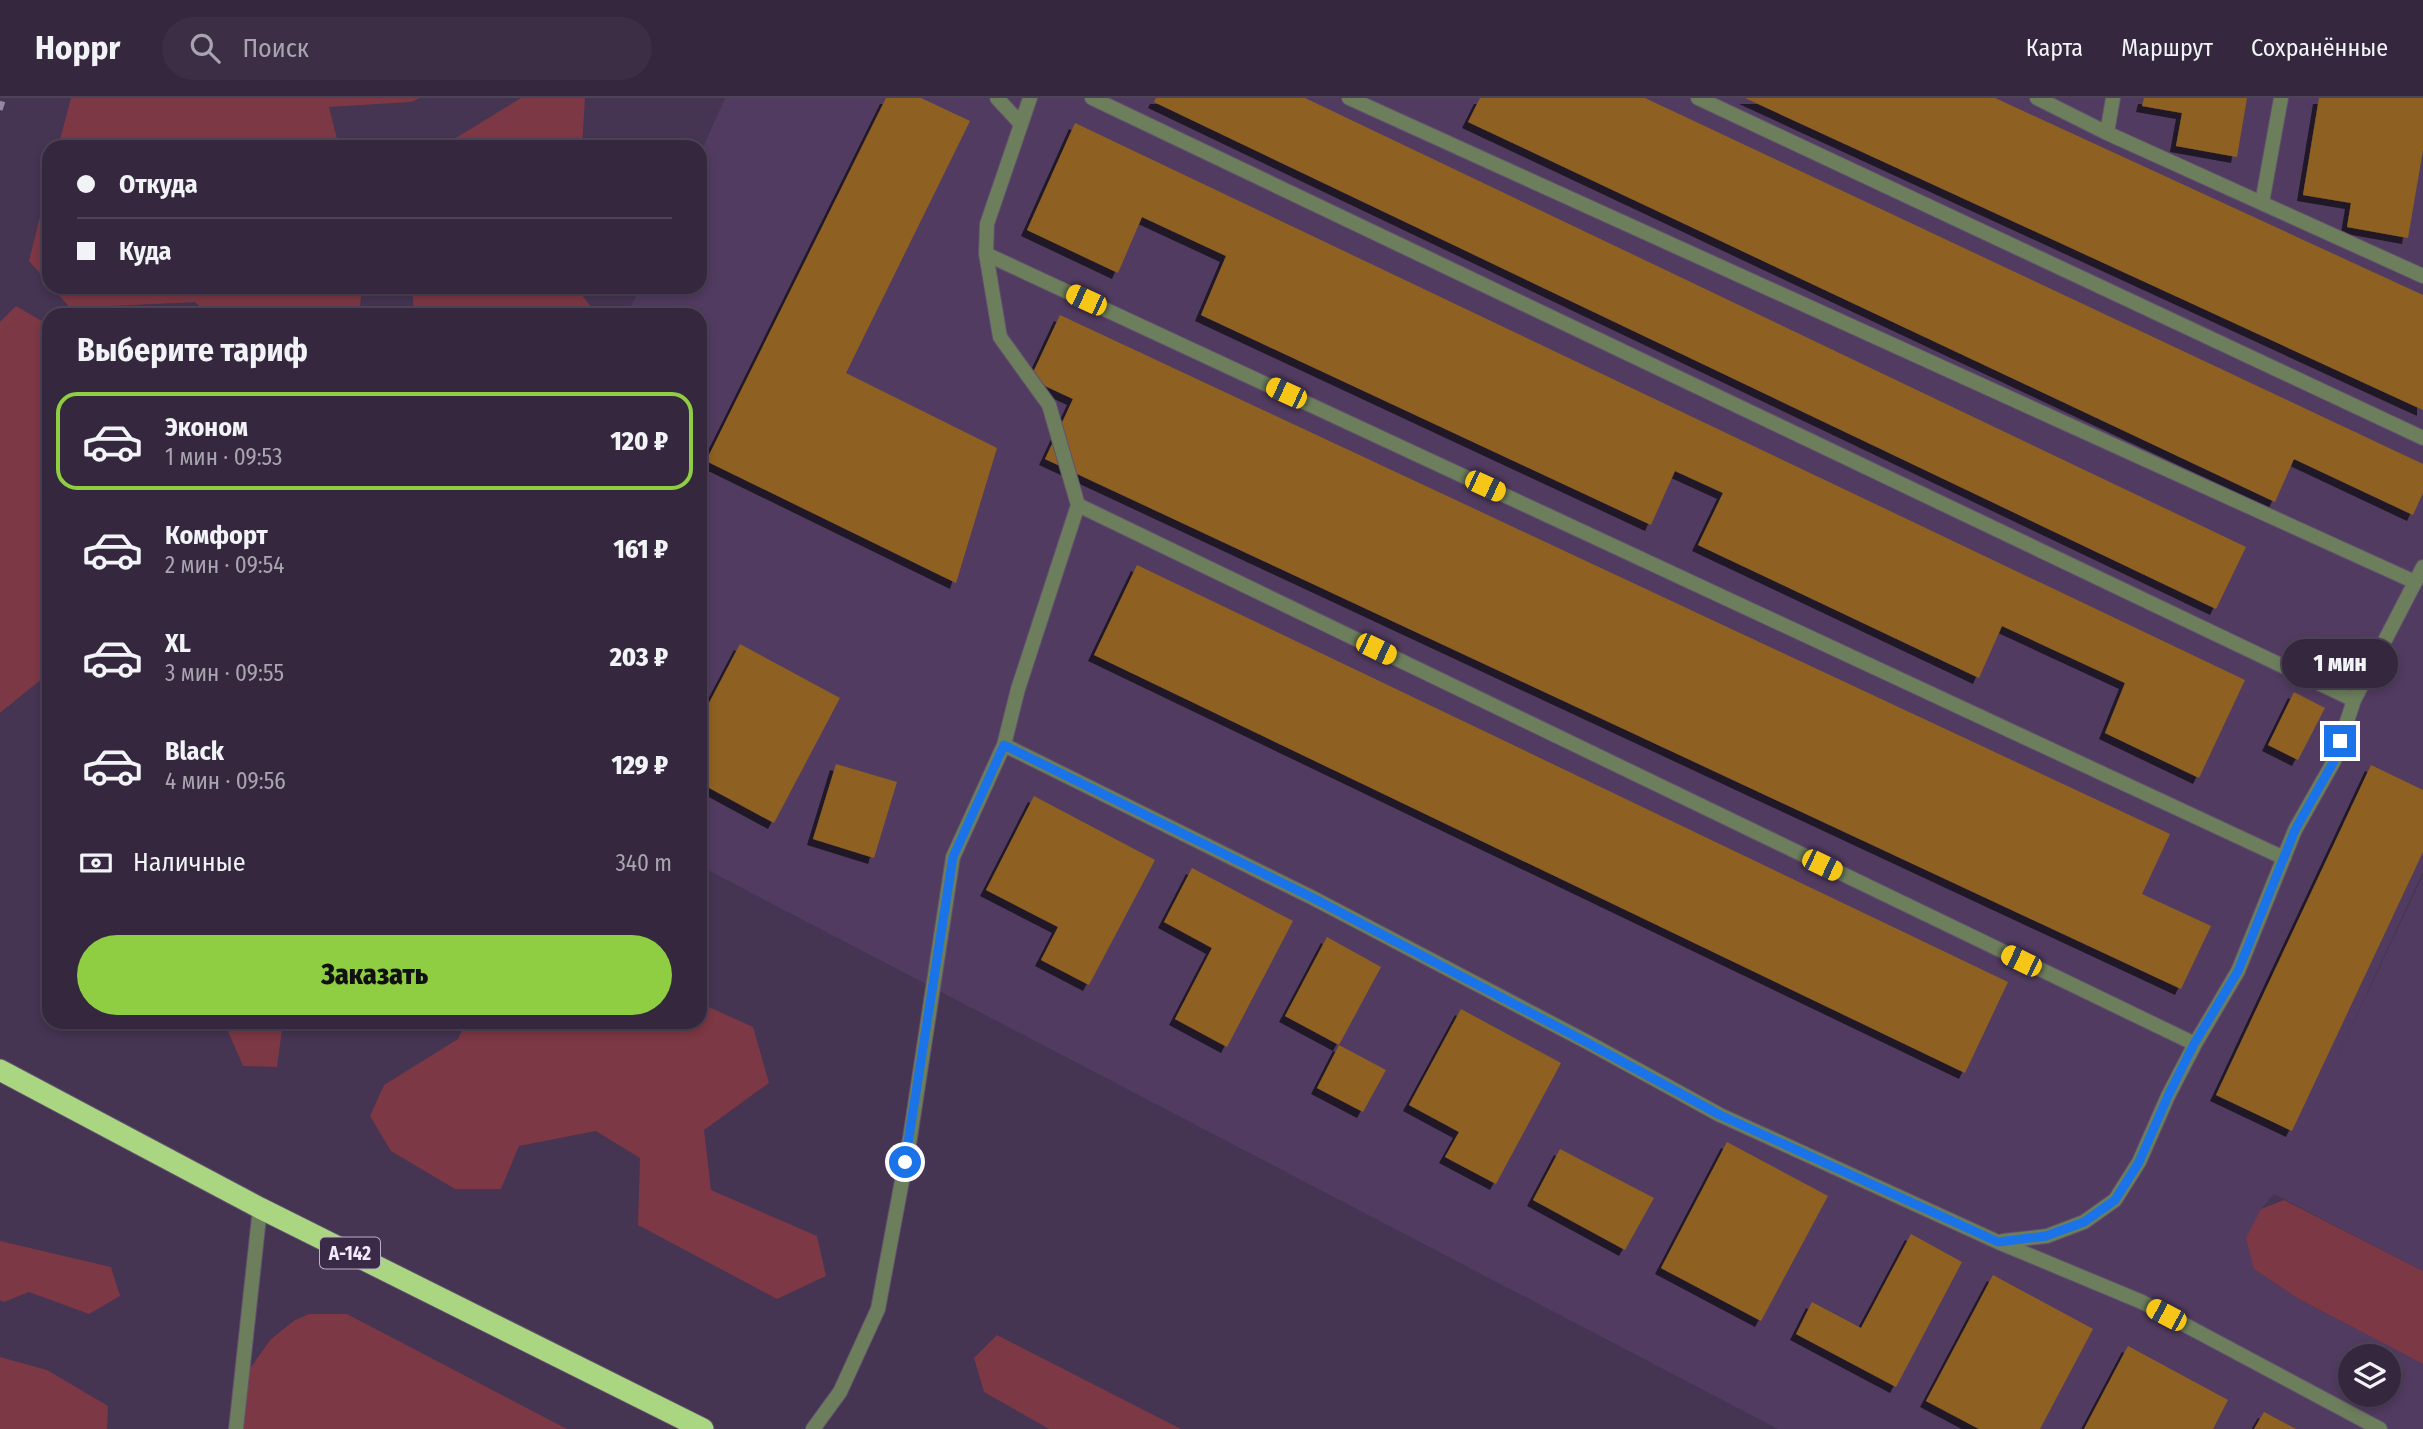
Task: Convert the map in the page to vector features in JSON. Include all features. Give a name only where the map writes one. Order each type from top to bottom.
[{"type":"highway","name":"А-142","points":[[0,1070],[260,1208],[703,1429]]},
{"type":"lane","points":[[998,98],[1020,123]]},
{"type":"lane","points":[[813,1429],[840,1392],[878,1309],[909,1138],[953,857],[1004,745],[1018,688],[1078,505],[1049,405],[1000,337],[986,254],[987,224],[1030,98]]},
{"type":"lane","points":[[1092,98],[2354,700]]},
{"type":"lane","points":[[1349,98],[2415,582]]},
{"type":"lane","points":[[1698,98],[2423,438]]},
{"type":"lane","points":[[2037,98],[2107,133],[2423,276]]},
{"type":"lane","points":[[2107,133],[2113,98]]},
{"type":"lane","points":[[2262,203],[2281,98]]},
{"type":"lane","points":[[986,254],[2284,859]]},
{"type":"lane","points":[[1078,505],[2194,1044]]},
{"type":"lane","points":[[1998,1242],[2046,1236],[2084,1222],[2115,1200],[2139,1162],[2194,1044],[2238,971],[2295,830],[2334,761],[2354,700],[2423,567]]},
{"type":"lane","points":[[1004,745],[1313,898],[1720,1115],[1998,1242],[2142,1302],[2380,1429]]},
{"type":"lane","points":[[236,1429],[260,1208]]},
{"type":"shaded area","points":[[71,98],[420,98],[411,102],[329,107],[337,140],[60,140]]},
{"type":"shaded area","points":[[521,98],[585,98],[582,140],[452,140]]},
{"type":"shaded area","points":[[725,98],[2423,98],[2423,872],[2327,1079],[2423,875],[2423,1271],[2274,1194],[2261,1209],[2254,1269],[2297,1298],[2385,1344],[2338,1344],[2338,1407],[2401,1407],[2401,1352],[2423,1364],[2423,1429],[1778,1429],[707,870],[707,308],[630,308],[637,294],[707,294],[706,140]]},
{"type":"shaded area","points":[[42,208],[42,276],[29,261]]},
{"type":"shaded area","points":[[58,294],[361,294],[360,308],[201,308],[195,302],[70,308]]},
{"type":"shaded area","points":[[412,294],[581,294],[592,308],[414,308]]},
{"type":"shaded area","points":[[16,306],[42,321],[42,679],[0,713],[0,322]]},
{"type":"shaded area","points":[[707,1006],[753,1027],[769,1083],[704,1130],[711,1190],[817,1236],[826,1276],[777,1299],[638,1225],[640,1158],[596,1131],[519,1146],[501,1189],[455,1189],[391,1151],[370,1116],[384,1085],[458,1039],[463,1029],[707,1029]]},
{"type":"shaded area","points":[[227,1029],[282,1029],[277,1067],[243,1066]]},
{"type":"shaded area","points":[[2284,1200],[2423,1271],[2423,1364],[2401,1352],[2401,1344],[2385,1344],[2297,1298],[2254,1269],[2246,1238],[2261,1209]]},
{"type":"shaded area","points":[[0,1241],[111,1267],[120,1296],[89,1314],[29,1292],[4,1302],[0,1300]]},
{"type":"shaded area","points":[[309,1314],[347,1314],[567,1429],[239,1429],[241,1381],[271,1339],[295,1320]]},
{"type":"shaded area","points":[[997,1335],[1181,1429],[1049,1429],[984,1392],[974,1358]]},
{"type":"shaded area","points":[[0,1357],[47,1370],[108,1406],[107,1429],[0,1429]]},
{"type":"building","points":[[886,98],[921,98],[970,121],[846,373],[997,448],[956,583],[707,461]]},
{"type":"building","points":[[1156,98],[1305,98],[2246,547],[2216,609],[1154,102]]},
{"type":"building","points":[[1480,98],[1645,98],[2423,464],[2423,493],[2413,515],[2294,459],[2275,502],[1468,122]]},
{"type":"building","points":[[1745,98],[1995,98],[2423,295],[2423,410]]},
{"type":"building","points":[[2144,98],[2247,98],[2237,157],[2176,146],[2182,113],[2142,106]]},
{"type":"building","points":[[2319,98],[2423,98],[2423,150],[2408,238],[2347,227],[2351,203],[2303,195]]},
{"type":"building","points":[[1075,123],[2245,680],[2199,778],[2105,733],[2125,683],[2002,626],[1979,678],[1698,545],[1723,493],[1675,471],[1651,525],[1201,315],[1226,256],[1142,217],[1118,273],[1027,230]]},
{"type":"building","points":[[1060,315],[2170,834],[2142,894],[2211,926],[2181,989],[1045,459],[1073,399],[1030,379]]},
{"type":"building","points":[[1137,565],[2008,982],[1965,1073],[1094,655]]},
{"type":"building","points":[[740,644],[840,698],[774,823],[707,787],[707,707]]},
{"type":"building","points":[[2294,692],[2325,708],[2298,760],[2268,745]]},
{"type":"building","points":[[836,764],[897,782],[874,858],[813,839]]},
{"type":"building","points":[[2371,765],[2423,790],[2423,852],[2292,1131],[2216,1095]]},
{"type":"building","points":[[1034,796],[1155,860],[1089,985],[1041,960],[1058,927],[986,890]]},
{"type":"building","points":[[1192,868],[1293,921],[1227,1047],[1175,1019],[1212,948],[1164,922]]},
{"type":"building","points":[[1327,937],[1381,967],[1339,1045],[1285,1016]]},
{"type":"building","points":[[1461,1009],[1561,1063],[1496,1184],[1445,1157],[1459,1132],[1409,1105]]},
{"type":"building","points":[[1339,1045],[1386,1070],[1363,1112],[1317,1088]]},
{"type":"building","points":[[1727,1142],[1828,1196],[1761,1321],[1661,1268]]},
{"type":"building","points":[[1560,1149],[1654,1198],[1625,1250],[1533,1200]]},
{"type":"building","points":[[1911,1234],[1962,1262],[1896,1387],[1796,1334],[1812,1302],[1861,1328]]},
{"type":"building","points":[[1993,1275],[2093,1329],[2040,1429],[1979,1429],[1926,1401]]},
{"type":"building","points":[[2128,1346],[2228,1400],[2213,1429],[2084,1429]]},
{"type":"building","points":[[2264,1412],[2296,1429],[2254,1429]]},
{"type":"railway","points":[[0,110],[4,98]]},
{"type":"route","points":[[905,1162],[953,857],[1004,745],[1313,898],[1720,1115],[1998,1242],[2046,1236],[2084,1222],[2115,1200],[2139,1162],[2194,1044],[2238,971],[2295,830],[2334,761],[2340,741]]}]
